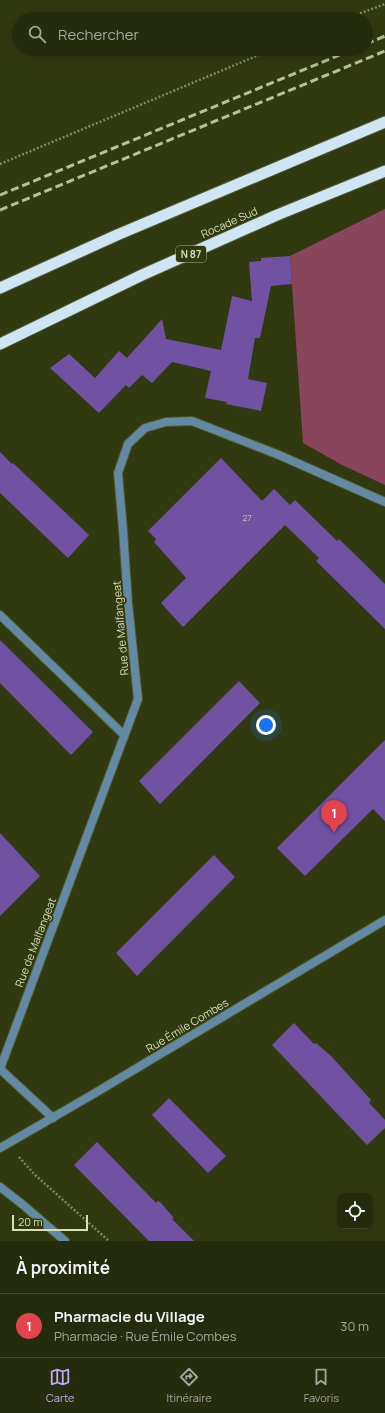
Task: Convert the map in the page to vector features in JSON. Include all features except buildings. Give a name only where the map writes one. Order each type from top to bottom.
[{"type":"highway","points":[[0,288],[117,235],[385,122]]},
{"type":"highway","name":"Rocade Sud","points":[[0,344],[149,272],[385,171]]},
{"type":"street","name":"Rue de Malfangeat","points":[[53,1118],[0,1069],[138,698],[128,603],[118,473],[128,444],[145,428],[166,422],[192,421],[272,452],[385,502]]},
{"type":"street","points":[[0,615],[124,735]]},
{"type":"street","name":"Rue Émile Combes","points":[[0,1148],[385,920]]},
{"type":"street","points":[[0,1187],[65,1241]]},
{"type":"path","points":[[364,12],[385,4]]},
{"type":"path","points":[[0,164],[256,56]]},
{"type":"path","points":[[9,1143],[34,1174],[109,1241]]},
{"type":"shaded area","points":[[385,209],[385,485],[342,465],[303,443],[290,256]]},
{"type":"railway","points":[[373,41],[385,36]]},
{"type":"railway","points":[[373,56],[385,51]]},
{"type":"railway","points":[[0,195],[337,56]]},
{"type":"railway","points":[[0,210],[373,56]]},
{"type":"place","name":"Pharmacie du Village","points":[[334,833]]}]
